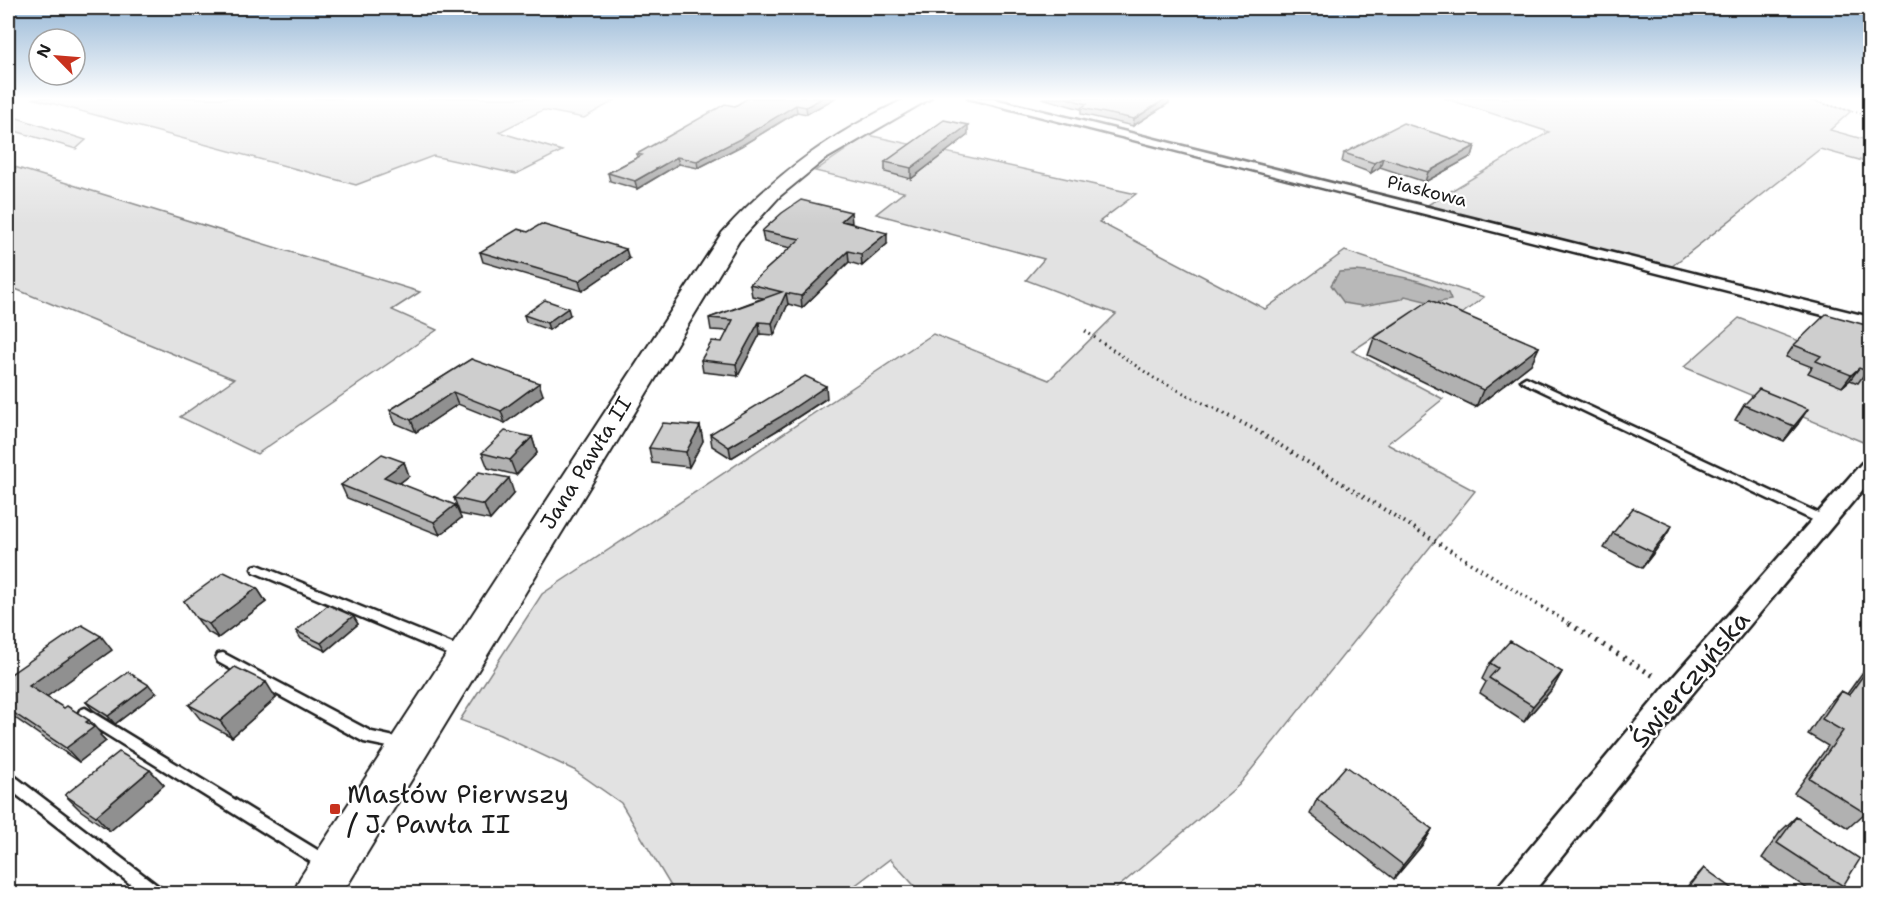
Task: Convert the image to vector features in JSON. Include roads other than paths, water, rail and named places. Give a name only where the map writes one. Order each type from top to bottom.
[{"type":"main road","name":"Jana Pawła II","points":[[316,894],[730,238],[775,188],[803,164],[839,140]]},
{"type":"street","name":"Piaskowa","points":[[1142,140],[1870,322]]},
{"type":"street","name":"Świerczyńska","points":[[1512,894],[1678,691],[1870,468]]},
{"type":"lane","points":[[1527,380],[1825,521]]},
{"type":"lane","points":[[258,568],[465,655]]},
{"type":"lane","points":[[223,658],[369,738],[409,745]]},
{"type":"lane","points":[[85,714],[332,867]]},
{"type":"lane","points":[[8,780],[156,894]]},
{"type":"place","name":"Masłów Pierwszy / J. Pawła II","points":[[335,809]]}]
